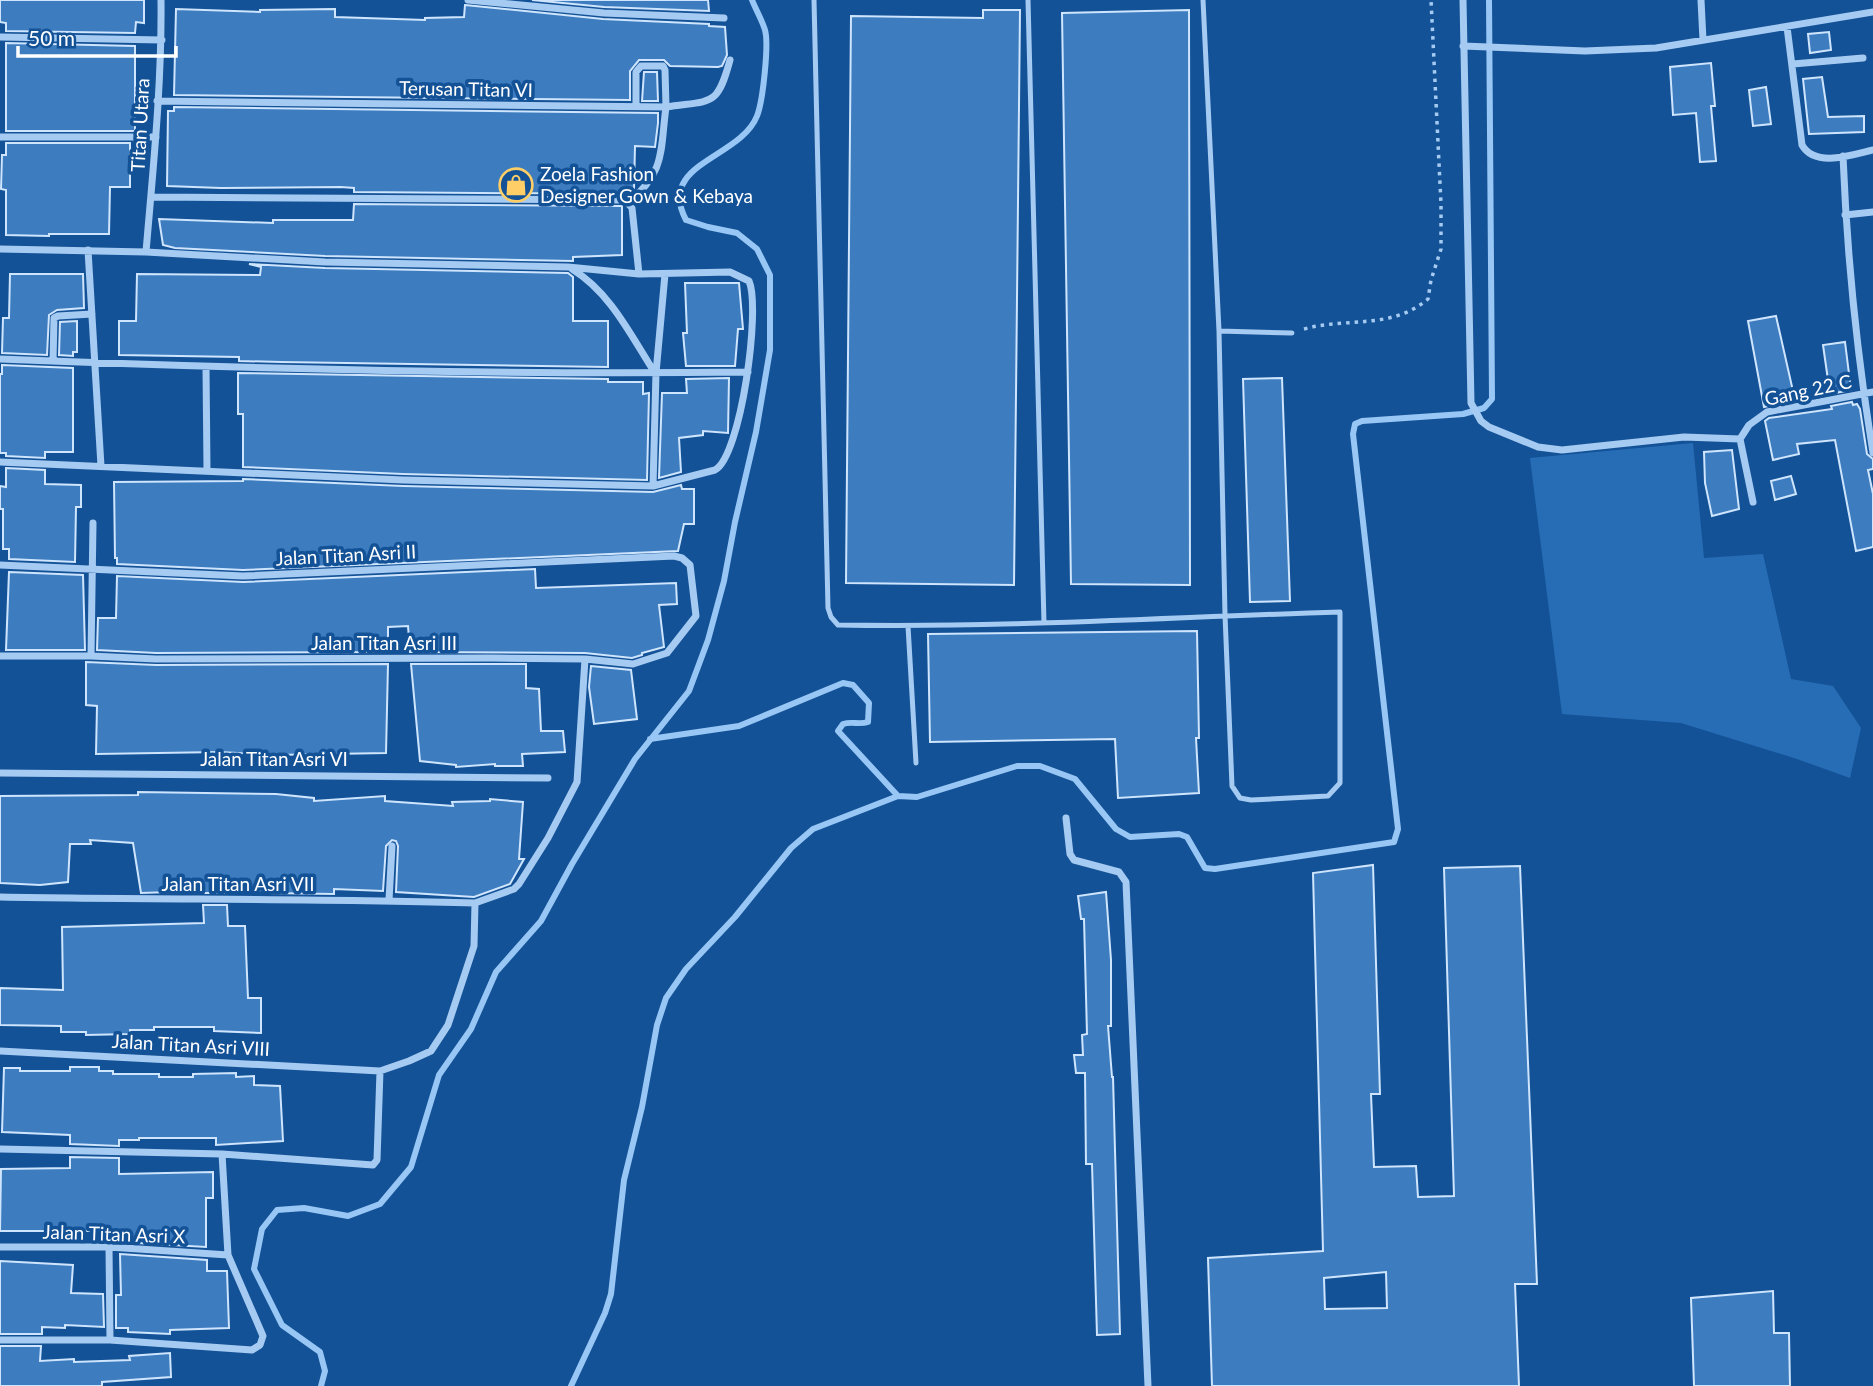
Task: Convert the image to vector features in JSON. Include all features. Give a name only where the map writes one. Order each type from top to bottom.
[{"type":"street","name":"Titan Utara","points":[[146,252],[162,40],[161,0]]},
{"type":"street","points":[[468,0],[604,13],[724,18]]},
{"type":"street","points":[[1463,0],[1471,403],[1481,421],[1489,427],[1538,447],[1562,450],[1684,437],[1740,439],[1753,502]]},
{"type":"street","points":[[1701,0],[1703,40]]},
{"type":"street","points":[[1463,46],[1585,51],[1656,48],[1873,12]]},
{"type":"street","points":[[1787,27],[1802,145],[1806,152],[1819,158],[1873,150]]},
{"type":"street","points":[[0,37],[162,40]]},
{"type":"street","points":[[1793,64],[1863,58]]},
{"type":"street","name":"Terusan Titan VI","points":[[157,101],[666,107],[709,100],[717,96],[723,87],[730,60]]},
{"type":"street","points":[[629,202],[652,180],[658,166],[666,107],[666,74],[663,66],[641,66],[637,69],[636,106]]},
{"type":"street","points":[[0,137],[156,137]]},
{"type":"street","points":[[1843,156],[1845,215],[1864,395],[1873,453]]},
{"type":"street","points":[[152,197],[625,200],[632,208],[639,274]]},
{"type":"street","points":[[1845,215],[1873,212]]},
{"type":"street","points":[[0,249],[146,252],[325,262],[568,267],[639,274],[730,272],[749,281],[754,303],[748,372],[736,435],[720,467],[653,485],[403,480],[0,462]]},
{"type":"street","points":[[88,250],[101,466]]},
{"type":"street","points":[[568,267],[600,291],[656,373]]},
{"type":"street","points":[[653,485],[656,373],[665,274]]},
{"type":"street","points":[[53,361],[54,318],[92,314]]},
{"type":"street","points":[[0,359],[206,367],[748,372]]},
{"type":"street","points":[[206,367],[207,470]]},
{"type":"street","name":"Gang 22 C","points":[[1740,439],[1749,425],[1767,412],[1873,392]]},
{"type":"street","points":[[91,656],[93,523]]},
{"type":"street","name":"Jalan Titan Asri II","points":[[0,565],[243,576],[674,556],[682,558],[690,565]]},
{"type":"street","name":"Jalan Titan Asri III","points":[[0,656],[156,659],[585,659],[633,664],[667,653],[696,616],[690,565]]},
{"type":"street","points":[[0,1149],[222,1154],[373,1165],[377,1160],[380,1071],[431,1051],[448,1025],[474,946],[475,903],[514,889],[519,884],[548,838],[577,782],[585,659]]},
{"type":"street","name":"Jalan Titan Asri VI","points":[[0,773],[548,778]]},
{"type":"street","points":[[1066,818],[1070,854],[1074,860],[1119,872],[1126,882],[1148,1386]]},
{"type":"street","points":[[389,900],[392,846]]},
{"type":"street","name":"Jalan Titan Asri VII","points":[[0,897],[194,901],[338,899],[475,903]]},
{"type":"street","name":"Jalan Titan Asri VIII","points":[[0,1051],[380,1071]]},
{"type":"street","points":[[0,1340],[110,1340],[252,1350],[260,1345],[262,1336],[228,1255],[222,1154]]},
{"type":"street","name":"Jalan Titan Asri X","points":[[0,1247],[109,1247],[228,1255]]},
{"type":"street","points":[[109,1247],[110,1340]]},
{"type":"lane","points":[[814,0],[828,608],[831,617],[838,625],[908,626],[1044,623],[1225,615],[1340,612],[1340,783],[1328,796],[1251,800],[1240,798],[1232,786],[1225,615],[1219,331],[1203,0]]},
{"type":"lane","points":[[1028,0],[1044,623]]},
{"type":"lane","points":[[1219,331],[1292,333]]},
{"type":"lane","points":[[908,626],[916,763]]},
{"type":"path","points":[[1292,333],[1328,323],[1387,320],[1416,310],[1428,299],[1441,248],[1431,0]]},
{"type":"shaded area","points":[[1693,443],[1704,558],[1763,554],[1791,679],[1833,686],[1861,728],[1850,778],[1681,723],[1562,714],[1530,458]]},
{"type":"building","points":[[0,0],[144,0],[144,23],[136,22],[135,33],[6,31],[6,23],[0,22]]},
{"type":"building","points":[[532,0],[708,0],[709,11],[604,7]]},
{"type":"building","points":[[465,5],[603,19],[725,27],[727,55],[722,66],[718,67],[670,66],[664,60],[639,60],[630,71],[630,100],[174,95],[176,9],[260,12],[335,9],[335,17],[425,20],[464,17]]},
{"type":"building","points":[[983,10],[1020,10],[1014,585],[846,583],[851,16],[983,18]]},
{"type":"building","points":[[1189,10],[1190,585],[1071,584],[1062,13]]},
{"type":"building","points":[[1829,32],[1831,50],[1810,53],[1808,34]]},
{"type":"building","points":[[6,43],[135,46],[135,131],[6,131]]},
{"type":"building","points":[[1711,63],[1715,106],[1711,106],[1716,161],[1700,162],[1696,113],[1673,115],[1670,67]]},
{"type":"building","points":[[644,72],[657,72],[658,101],[642,101]]},
{"type":"building","points":[[1822,77],[1828,117],[1864,116],[1864,132],[1809,134],[1803,79]]},
{"type":"building","points":[[1766,87],[1771,124],[1753,126],[1749,90]]},
{"type":"building","points":[[174,107],[658,113],[658,123],[655,147],[635,146],[634,189],[629,194],[354,192],[354,188],[341,187],[221,188],[167,186],[168,111],[174,111]]},
{"type":"building","points":[[6,143],[130,143],[130,187],[110,187],[109,234],[6,235],[6,190],[1,189],[2,155],[6,155]]},
{"type":"building","points":[[354,204],[622,206],[622,255],[573,257],[573,261],[325,256],[175,248],[163,245],[159,219],[273,223],[273,220],[353,220]]},
{"type":"building","points":[[249,264],[568,273],[573,277],[573,321],[608,321],[608,367],[239,361],[239,357],[119,355],[119,321],[136,321],[137,274],[260,275],[261,267]]},
{"type":"building","points":[[10,274],[83,274],[84,308],[57,310],[49,315],[47,355],[2,353],[3,318],[9,318]]},
{"type":"building","points":[[685,283],[739,283],[743,329],[738,329],[735,366],[686,366],[683,333],[687,333]]},
{"type":"building","points":[[1776,316],[1795,400],[1764,407],[1748,321]]},
{"type":"building","points":[[77,321],[77,352],[73,352],[73,356],[59,355],[60,322]]},
{"type":"building","points":[[1845,342],[1851,390],[1830,394],[1823,345]]},
{"type":"building","points":[[2,365],[73,368],[73,452],[45,452],[45,458],[6,456],[6,453],[0,453]]},
{"type":"building","points":[[238,373],[608,379],[608,382],[643,382],[643,394],[649,393],[647,480],[243,467],[243,414],[238,414]]},
{"type":"building","points":[[729,378],[728,433],[703,431],[703,435],[679,438],[681,472],[659,478],[662,393],[687,393],[686,379]]},
{"type":"building","points":[[1282,378],[1290,601],[1250,602],[1243,379]]},
{"type":"building","points":[[1852,402],[1860,409],[1867,454],[1873,459],[1873,469],[1868,470],[1873,494],[1873,547],[1856,551],[1835,440],[1797,444],[1799,454],[1773,460],[1765,421],[1769,418],[1832,409],[1831,406]]},
{"type":"building","points":[[1732,450],[1739,509],[1712,516],[1705,483],[1704,452]]},
{"type":"building","points":[[6,468],[45,470],[45,484],[81,485],[81,507],[76,507],[75,562],[9,559],[9,549],[3,549],[3,509],[0,509],[0,486],[6,487]]},
{"type":"building","points":[[1791,476],[1796,494],[1775,500],[1771,481]]},
{"type":"building","points":[[243,479],[653,492],[681,485],[682,489],[694,489],[694,524],[684,524],[678,551],[243,570],[117,564],[114,482]]},
{"type":"building","points":[[535,569],[536,588],[676,583],[677,604],[659,605],[664,647],[632,658],[585,653],[410,652],[408,626],[388,627],[388,652],[156,653],[97,650],[98,618],[116,618],[117,576],[243,582]]},
{"type":"building","points":[[9,572],[83,575],[85,650],[6,650]]},
{"type":"building","points":[[1197,631],[1199,738],[1196,738],[1199,793],[1118,798],[1115,739],[930,742],[928,634]]},
{"type":"building","points":[[86,662],[156,665],[388,664],[386,753],[96,754],[97,706],[86,705]]},
{"type":"building","points":[[411,664],[526,664],[526,688],[539,689],[541,731],[563,731],[565,752],[522,754],[523,766],[495,764],[456,767],[420,761]]},
{"type":"building","points":[[591,666],[631,670],[637,719],[594,724],[589,687]]},
{"type":"building","points":[[138,792],[276,794],[314,798],[314,801],[385,796],[385,801],[453,806],[452,802],[490,799],[523,802],[519,859],[524,859],[510,884],[474,897],[396,892],[398,846],[396,841],[392,840],[386,846],[383,891],[334,889],[334,894],[268,893],[267,889],[243,893],[141,893],[133,843],[90,840],[91,844],[70,844],[68,882],[40,885],[0,883],[0,796],[138,795]]},
{"type":"building","points":[[1373,865],[1380,1094],[1371,1094],[1374,1167],[1416,1166],[1418,1197],[1454,1196],[1444,868],[1520,866],[1537,1284],[1515,1284],[1519,1386],[1212,1386],[1208,1258],[1323,1251],[1313,873]],"holes":[[[1386,1272],[1387,1308],[1325,1309],[1324,1278]]]},
{"type":"building","points":[[1106,892],[1111,960],[1111,1026],[1108,1026],[1113,1077],[1120,1334],[1097,1335],[1092,1164],[1086,1164],[1085,1073],[1076,1073],[1074,1055],[1083,1055],[1082,1035],[1087,1034],[1084,919],[1081,919],[1078,896]]},
{"type":"building","points":[[203,905],[227,905],[228,926],[245,926],[248,998],[261,998],[261,1033],[214,1031],[214,1027],[154,1027],[154,1030],[130,1030],[130,1034],[86,1035],[86,1032],[61,1032],[61,1026],[0,1025],[0,988],[63,990],[62,927],[204,923]]},
{"type":"building","points":[[70,1067],[99,1067],[99,1071],[113,1071],[113,1074],[159,1074],[159,1077],[236,1073],[236,1077],[254,1076],[254,1085],[280,1086],[283,1141],[216,1145],[216,1138],[139,1138],[119,1140],[119,1146],[70,1144],[70,1135],[2,1132],[4,1068],[20,1068],[20,1071],[70,1071]]},
{"type":"building","points":[[70,1157],[119,1158],[119,1174],[213,1172],[213,1198],[206,1198],[206,1247],[120,1242],[120,1235],[102,1235],[102,1231],[0,1231],[1,1169],[70,1168]]},
{"type":"building","points":[[120,1254],[207,1260],[207,1271],[227,1271],[229,1328],[170,1330],[170,1334],[128,1332],[128,1328],[116,1328],[116,1295],[121,1295]]},
{"type":"building","points":[[0,1261],[73,1265],[71,1293],[103,1294],[104,1327],[65,1325],[65,1328],[42,1327],[42,1334],[0,1334]]},
{"type":"building","points":[[1773,1291],[1774,1333],[1789,1333],[1790,1386],[1694,1386],[1691,1298]]},
{"type":"building","points":[[0,1346],[41,1346],[40,1361],[130,1360],[129,1356],[170,1353],[171,1377],[102,1382],[102,1386],[0,1386]]},
{"type":"waterway","points":[[321,1386],[325,1371],[320,1352],[282,1325],[254,1269],[262,1229],[277,1210],[304,1208],[348,1216],[380,1204],[411,1167],[439,1075],[471,1029],[496,972],[541,921],[635,759],[689,691],[708,640],[724,581],[756,432],[770,350],[770,275],[757,249],[737,233],[686,220],[680,201],[682,186],[691,173],[735,142],[748,130],[757,116],[765,73],[766,37],[752,0]]},
{"type":"waterway","points":[[650,739],[739,726],[843,683],[853,685],[869,703],[868,722],[843,724],[838,731],[898,796],[917,797],[1017,766],[1040,766],[1075,779],[1116,829],[1130,837],[1179,834],[1187,837],[1205,868],[1215,869],[1394,842],[1398,829],[1353,434],[1355,424],[1362,421],[1463,414],[1484,408],[1492,399],[1489,0]]},
{"type":"waterway","points":[[571,1386],[611,1294],[624,1180],[642,1107],[657,1025],[666,998],[686,969],[735,917],[791,848],[813,829],[898,796]]},
{"type":"place","name":"Zoela Fashion Designer Gown & Kebaya","points":[[516,185]]}]
